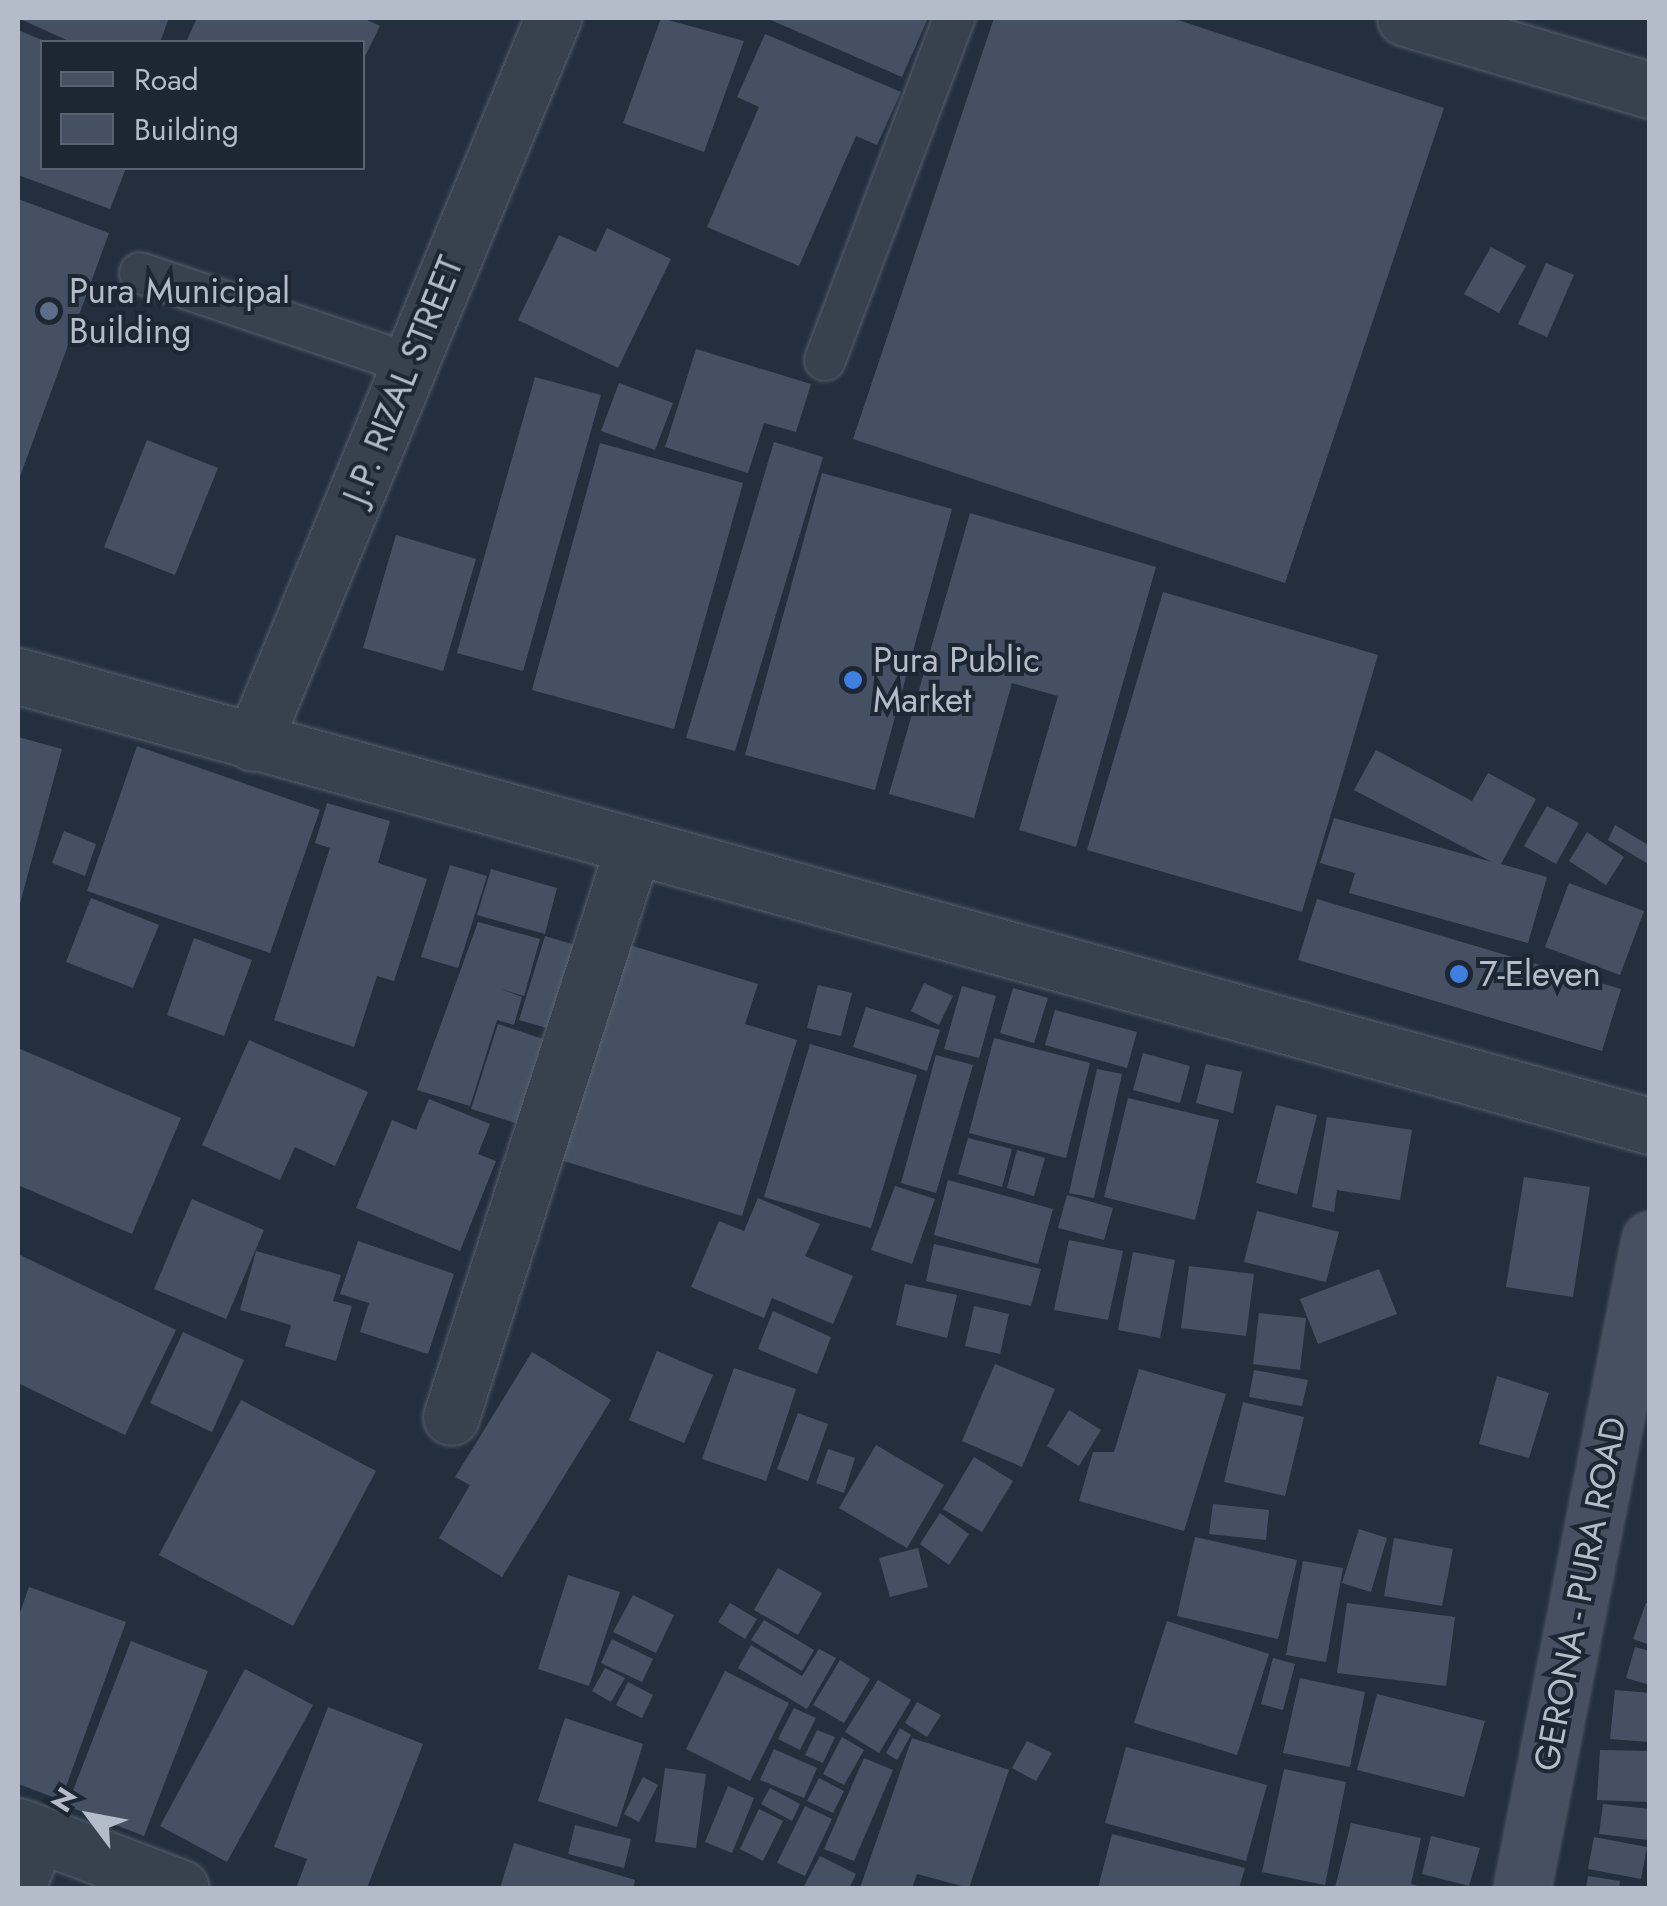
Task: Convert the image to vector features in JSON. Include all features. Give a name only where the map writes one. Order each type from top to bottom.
[{"type":"main road","name":"GERONA - PURA ROAD","points":[[1522,1888],[1650,1240]]},
{"type":"street","name":"J.P. RIZAL STREET","points":[[253,743],[553,18]]},
{"type":"street","points":[[1404,18],[1650,90]]},
{"type":"street","points":[[18,676],[1650,1126]]},
{"type":"street","points":[[451,1417],[633,847]]},
{"type":"street","points":[[18,1884],[28,1830],[181,1888]]},
{"type":"lane","points":[[825,360],[954,18]]},
{"type":"lane","points":[[140,273],[410,364]]},
{"type":"building","points":[[18,18],[169,18],[161,40],[67,40]]},
{"type":"building","points":[[197,18],[363,18],[380,26],[365,56],[365,40],[187,40]]},
{"type":"building","points":[[661,18],[744,41],[704,152],[623,123]]},
{"type":"building","points":[[766,18],[928,18],[902,77]]},
{"type":"building","points":[[994,18],[1172,18],[1444,108],[1285,583],[853,439]]},
{"type":"building","points":[[18,30],[42,40],[40,170],[125,170],[110,209],[18,175]]},
{"type":"building","points":[[765,34],[901,92],[877,145],[856,136],[799,266],[707,227],[759,107],[737,97]]},
{"type":"building","name":"Pura Municipal Building","points":[[18,199],[109,233],[18,482]]},
{"type":"building","points":[[607,228],[671,259],[618,368],[518,320],[559,235],[596,252]]},
{"type":"building","points":[[1491,247],[1526,266],[1499,313],[1464,294]]},
{"type":"building","points":[[1546,263],[1574,275],[1547,337],[1518,324]]},
{"type":"building","points":[[696,349],[811,384],[796,432],[764,423],[748,473],[665,447]]},
{"type":"building","points":[[535,377],[601,395],[523,671],[457,653]]},
{"type":"building","points":[[619,383],[673,403],[655,450],[601,431]]},
{"type":"building","points":[[147,440],[218,468],[175,575],[104,547]]},
{"type":"building","points":[[774,442],[823,457],[735,751],[686,738]]},
{"type":"building","points":[[600,443],[743,483],[674,729],[532,690]]},
{"type":"building","points":[[822,473],[952,509],[875,790],[745,755]]},
{"type":"building","points":[[970,513],[1156,567],[1076,847],[1019,830],[1058,696],[1012,683],[974,818],[889,794]]},
{"type":"building","points":[[396,535],[476,559],[443,671],[363,648]]},
{"type":"building","points":[[1163,592],[1378,655],[1302,912],[1087,850]]},
{"type":"building","points":[[18,737],[62,749],[19,907],[18,907]]},
{"type":"building","points":[[137,746],[320,810],[270,953],[87,891]]},
{"type":"building","points":[[1376,750],[1472,801],[1488,773],[1536,799],[1501,864],[1547,877],[1528,943],[1349,893],[1355,873],[1320,863],[1334,818],[1492,862],[1354,790]]},
{"type":"building","points":[[327,803],[390,821],[378,863],[427,879],[394,981],[377,976],[354,1047],[274,1020],[330,848],[315,843]]},
{"type":"building","points":[[1547,806],[1579,823],[1556,864],[1524,846]]},
{"type":"building","points":[[1615,825],[1650,846],[1650,865],[1608,840]]},
{"type":"building","points":[[64,831],[96,844],[85,876],[52,863]]},
{"type":"building","points":[[1587,832],[1624,857],[1606,885],[1569,861]]},
{"type":"building","points":[[450,865],[487,876],[458,968],[421,957]]},
{"type":"building","points":[[491,869],[557,888],[545,934],[477,915]]},
{"type":"building","points":[[1569,883],[1644,911],[1620,975],[1545,947]]},
{"type":"building","points":[[91,898],[159,925],[133,988],[66,962]]},
{"type":"building","name":"7-Eleven","points":[[1317,899],[1621,989],[1602,1051],[1298,960]]},
{"type":"building","points":[[478,922],[540,939],[524,996],[501,989],[522,997],[514,1025],[497,1020],[470,1106],[417,1090]]},
{"type":"building","points":[[545,936],[585,948],[561,1032],[519,1020]]},
{"type":"building","points":[[194,938],[252,960],[224,1036],[167,1015]]},
{"type":"building","points":[[623,943],[758,984],[745,1024],[797,1040],[742,1216],[557,1159]]},
{"type":"building","points":[[924,983],[953,996],[939,1025],[911,1011]]},
{"type":"building","points":[[818,985],[852,993],[841,1036],[807,1028]]},
{"type":"building","points":[[962,986],[996,996],[979,1058],[944,1049]]},
{"type":"building","points":[[1013,988],[1048,998],[1034,1043],[1000,1033]]},
{"type":"building","points":[[866,1007],[940,1030],[927,1071],[853,1047]]},
{"type":"building","points":[[1055,1010],[1137,1032],[1127,1068],[1045,1045]]},
{"type":"building","points":[[498,1024],[555,1043],[528,1127],[471,1109]]},
{"type":"building","points":[[994,1038],[1090,1063],[1066,1158],[969,1133]]},
{"type":"building","points":[[249,1040],[368,1092],[335,1166],[295,1147],[280,1180],[202,1145]]},
{"type":"building","points":[[810,1044],[917,1075],[871,1228],[764,1197]]},
{"type":"building","points":[[18,1048],[181,1118],[132,1234],[18,1185]]},
{"type":"building","points":[[1143,1053],[1190,1066],[1180,1103],[1133,1090]]},
{"type":"building","points":[[936,1055],[973,1065],[936,1193],[901,1183]]},
{"type":"building","points":[[1206,1064],[1242,1072],[1233,1113],[1196,1103]]},
{"type":"building","points":[[1097,1069],[1122,1074],[1094,1198],[1069,1193]]},
{"type":"building","points":[[1128,1098],[1219,1120],[1195,1220],[1104,1197]]},
{"type":"building","points":[[429,1099],[490,1124],[478,1154],[496,1161],[460,1251],[356,1208],[392,1120],[416,1130]]},
{"type":"building","points":[[1276,1105],[1317,1115],[1297,1194],[1256,1183]]},
{"type":"building","points":[[1327,1117],[1412,1130],[1400,1200],[1337,1190],[1334,1212],[1312,1207]]},
{"type":"building","points":[[968,1138],[1012,1149],[1002,1187],[958,1174]]},
{"type":"building","points":[[1017,1150],[1045,1158],[1034,1196],[1007,1188]]},
{"type":"building","points":[[1524,1177],[1590,1187],[1573,1297],[1506,1287]]},
{"type":"building","points":[[948,1180],[1053,1209],[1038,1264],[934,1235]]},
{"type":"building","points":[[895,1186],[935,1199],[912,1264],[871,1250]]},
{"type":"building","points":[[1067,1195],[1113,1208],[1104,1240],[1058,1228]]},
{"type":"building","points":[[758,1198],[820,1224],[805,1256],[853,1276],[833,1324],[772,1298],[764,1318],[691,1287],[719,1221],[744,1231]]},
{"type":"building","points":[[192,1199],[264,1230],[226,1319],[154,1289]]},
{"type":"building","points":[[1257,1211],[1339,1232],[1326,1282],[1244,1262]]},
{"type":"building","points":[[1069,1240],[1123,1251],[1108,1320],[1054,1310]]},
{"type":"building","points":[[358,1241],[454,1274],[428,1354],[360,1332],[369,1303],[340,1294]]},
{"type":"building","points":[[934,1244],[1041,1269],[1031,1306],[926,1281]]},
{"type":"building","points":[[256,1251],[341,1275],[333,1301],[352,1306],[336,1361],[285,1346],[291,1325],[240,1310]]},
{"type":"building","points":[[1133,1252],[1175,1260],[1160,1338],[1118,1330]]},
{"type":"building","points":[[18,1254],[176,1330],[125,1435],[18,1383]]},
{"type":"building","points":[[1189,1266],[1254,1274],[1246,1336],[1181,1328]]},
{"type":"building","points":[[1379,1269],[1397,1314],[1318,1344],[1300,1299]]},
{"type":"building","points":[[905,1284],[957,1295],[947,1338],[896,1325]]},
{"type":"building","points":[[974,1306],[1009,1314],[1000,1354],[965,1346]]},
{"type":"building","points":[[773,1311],[831,1337],[817,1374],[758,1349]]},
{"type":"building","points":[[1259,1313],[1306,1318],[1300,1370],[1253,1364]]},
{"type":"building","points":[[183,1332],[244,1360],[212,1432],[150,1403]]},
{"type":"building","points":[[657,1351],[713,1375],[684,1443],[629,1420]]},
{"type":"building","points":[[532,1352],[611,1400],[502,1577],[439,1538],[470,1485],[455,1477]]},
{"type":"building","points":[[995,1364],[1055,1389],[1022,1467],[962,1441]]},
{"type":"building","points":[[734,1368],[796,1389],[766,1481],[702,1459]]},
{"type":"building","points":[[1139,1369],[1226,1394],[1184,1531],[1079,1501],[1093,1452],[1114,1452]]},
{"type":"building","points":[[1254,1370],[1308,1380],[1302,1406],[1249,1397]]},
{"type":"building","points":[[1497,1376],[1549,1393],[1529,1458],[1479,1444]]},
{"type":"building","points":[[241,1400],[376,1471],[293,1626],[159,1555]]},
{"type":"building","points":[[1243,1402],[1304,1417],[1285,1496],[1224,1482]]},
{"type":"building","points":[[1069,1410],[1101,1430],[1079,1466],[1047,1446]]},
{"type":"building","points":[[798,1413],[828,1424],[808,1481],[777,1469]]},
{"type":"building","points":[[876,1445],[944,1485],[907,1548],[839,1508]]},
{"type":"building","points":[[828,1449],[855,1458],[844,1493],[816,1483]]},
{"type":"building","points":[[974,1457],[1013,1481],[982,1532],[943,1509]]},
{"type":"building","points":[[1213,1504],[1269,1510],[1266,1540],[1209,1534]]},
{"type":"building","points":[[940,1513],[969,1534],[949,1565],[920,1544]]},
{"type":"building","points":[[1359,1529],[1387,1538],[1371,1592],[1342,1583]]},
{"type":"building","points":[[1195,1537],[1297,1560],[1278,1639],[1177,1616]]},
{"type":"building","points":[[1394,1538],[1453,1549],[1442,1606],[1384,1596]]},
{"type":"building","points":[[918,1548],[928,1587],[890,1597],[879,1558]]},
{"type":"building","points":[[1303,1561],[1343,1568],[1326,1662],[1286,1655]]},
{"type":"building","points":[[778,1568],[822,1593],[798,1635],[754,1610]]},
{"type":"building","points":[[568,1575],[620,1592],[589,1686],[538,1669]]},
{"type":"building","points":[[29,1587],[126,1622],[61,1800],[18,1784],[18,1618]]},
{"type":"building","points":[[633,1595],[674,1615],[656,1653],[613,1632]]},
{"type":"building","points":[[730,1603],[757,1619],[745,1639],[718,1622]]},
{"type":"building","points":[[1347,1603],[1455,1617],[1446,1686],[1337,1673]]},
{"type":"building","points":[[1646,1603],[1650,1604],[1650,1645],[1633,1639]]},
{"type":"building","points":[[764,1620],[814,1650],[802,1671],[751,1640]]},
{"type":"building","points":[[1167,1621],[1269,1654],[1237,1755],[1134,1723]]},
{"type":"building","points":[[612,1639],[653,1659],[642,1682],[601,1663]]},
{"type":"building","points":[[131,1641],[208,1671],[144,1836],[67,1806]]},
{"type":"building","points":[[751,1645],[802,1676],[819,1649],[836,1658],[807,1709],[738,1668]]},
{"type":"building","points":[[1635,1647],[1650,1651],[1650,1685],[1626,1678]]},
{"type":"building","points":[[1273,1658],[1295,1664],[1283,1710],[1261,1704]]},
{"type":"building","points":[[840,1660],[870,1679],[844,1723],[813,1705]]},
{"type":"building","points":[[605,1668],[625,1678],[611,1702],[592,1691]]},
{"type":"building","points":[[245,1669],[313,1705],[227,1862],[160,1826]]},
{"type":"building","points":[[725,1671],[789,1703],[750,1781],[686,1749]]},
{"type":"building","points":[[1300,1678],[1365,1692],[1350,1767],[1283,1753]]},
{"type":"building","points":[[878,1680],[911,1700],[879,1753],[845,1732]]},
{"type":"building","points":[[628,1682],[653,1695],[642,1718],[616,1705]]},
{"type":"building","points":[[1615,1690],[1650,1693],[1650,1742],[1610,1739]]},
{"type":"building","points":[[1377,1694],[1485,1721],[1464,1797],[1357,1770]]},
{"type":"building","points":[[917,1702],[941,1715],[927,1737],[905,1723]]},
{"type":"building","points":[[328,1707],[423,1744],[367,1888],[296,1888],[307,1859],[274,1847]]},
{"type":"building","points":[[794,1708],[816,1718],[800,1750],[778,1739]]},
{"type":"building","points":[[565,1718],[643,1744],[617,1827],[538,1801]]},
{"type":"building","points":[[900,1728],[911,1735],[897,1760],[886,1753]]},
{"type":"building","points":[[817,1730],[835,1737],[823,1763],[805,1755]]},
{"type":"building","points":[[842,1737],[864,1750],[844,1785],[823,1774]]},
{"type":"building","points":[[912,1738],[1009,1770],[969,1888],[917,1874],[912,1888],[860,1888]]},
{"type":"building","points":[[1027,1741],[1052,1753],[1036,1781],[1012,1768]]},
{"type":"building","points":[[1126,1747],[1267,1785],[1246,1861],[1105,1823]]},
{"type":"building","points":[[774,1749],[817,1768],[804,1798],[760,1780]]},
{"type":"building","points":[[1600,1750],[1650,1751],[1650,1802],[1597,1800]]},
{"type":"building","points":[[864,1758],[893,1770],[854,1861],[824,1849]]},
{"type":"building","points":[[665,1768],[706,1774],[696,1848],[655,1842]]},
{"type":"building","points":[[1284,1769],[1346,1782],[1325,1885],[1262,1872]]},
{"type":"building","points":[[643,1777],[658,1785],[639,1822],[624,1814]]},
{"type":"building","points":[[819,1778],[844,1791],[833,1813],[807,1801]]},
{"type":"building","points":[[728,1786],[754,1798],[732,1853],[705,1842]]},
{"type":"building","points":[[770,1788],[800,1804],[792,1821],[761,1804]]},
{"type":"building","points":[[1603,1804],[1650,1809],[1648,1840],[1599,1834]]},
{"type":"building","points":[[805,1806],[832,1819],[805,1876],[777,1863]]},
{"type":"building","points":[[759,1809],[783,1821],[763,1861],[740,1849]]},
{"type":"building","points":[[1351,1823],[1421,1838],[1411,1884],[1424,1888],[1335,1888]]},
{"type":"building","points":[[575,1825],[631,1839],[624,1868],[568,1854]]},
{"type":"building","points":[[1112,1834],[1245,1868],[1239,1888],[1098,1888]]},
{"type":"building","points":[[1431,1836],[1480,1848],[1469,1886],[1422,1874]]},
{"type":"building","points":[[1594,1837],[1647,1847],[1641,1879],[1588,1869]]},
{"type":"building","points":[[514,1843],[635,1880],[633,1888],[500,1888]]},
{"type":"building","points":[[820,1856],[856,1874],[849,1888],[803,1888]]},
{"type":"building","points":[[1588,1876],[1620,1881],[1619,1888],[1586,1888]]},
{"type":"place","name":"Pura Municipal Building","points":[[49,311]]},
{"type":"place","name":"Pura Public Market","points":[[853,680]]},
{"type":"place","name":"7-Eleven","points":[[1459,974]]}]
